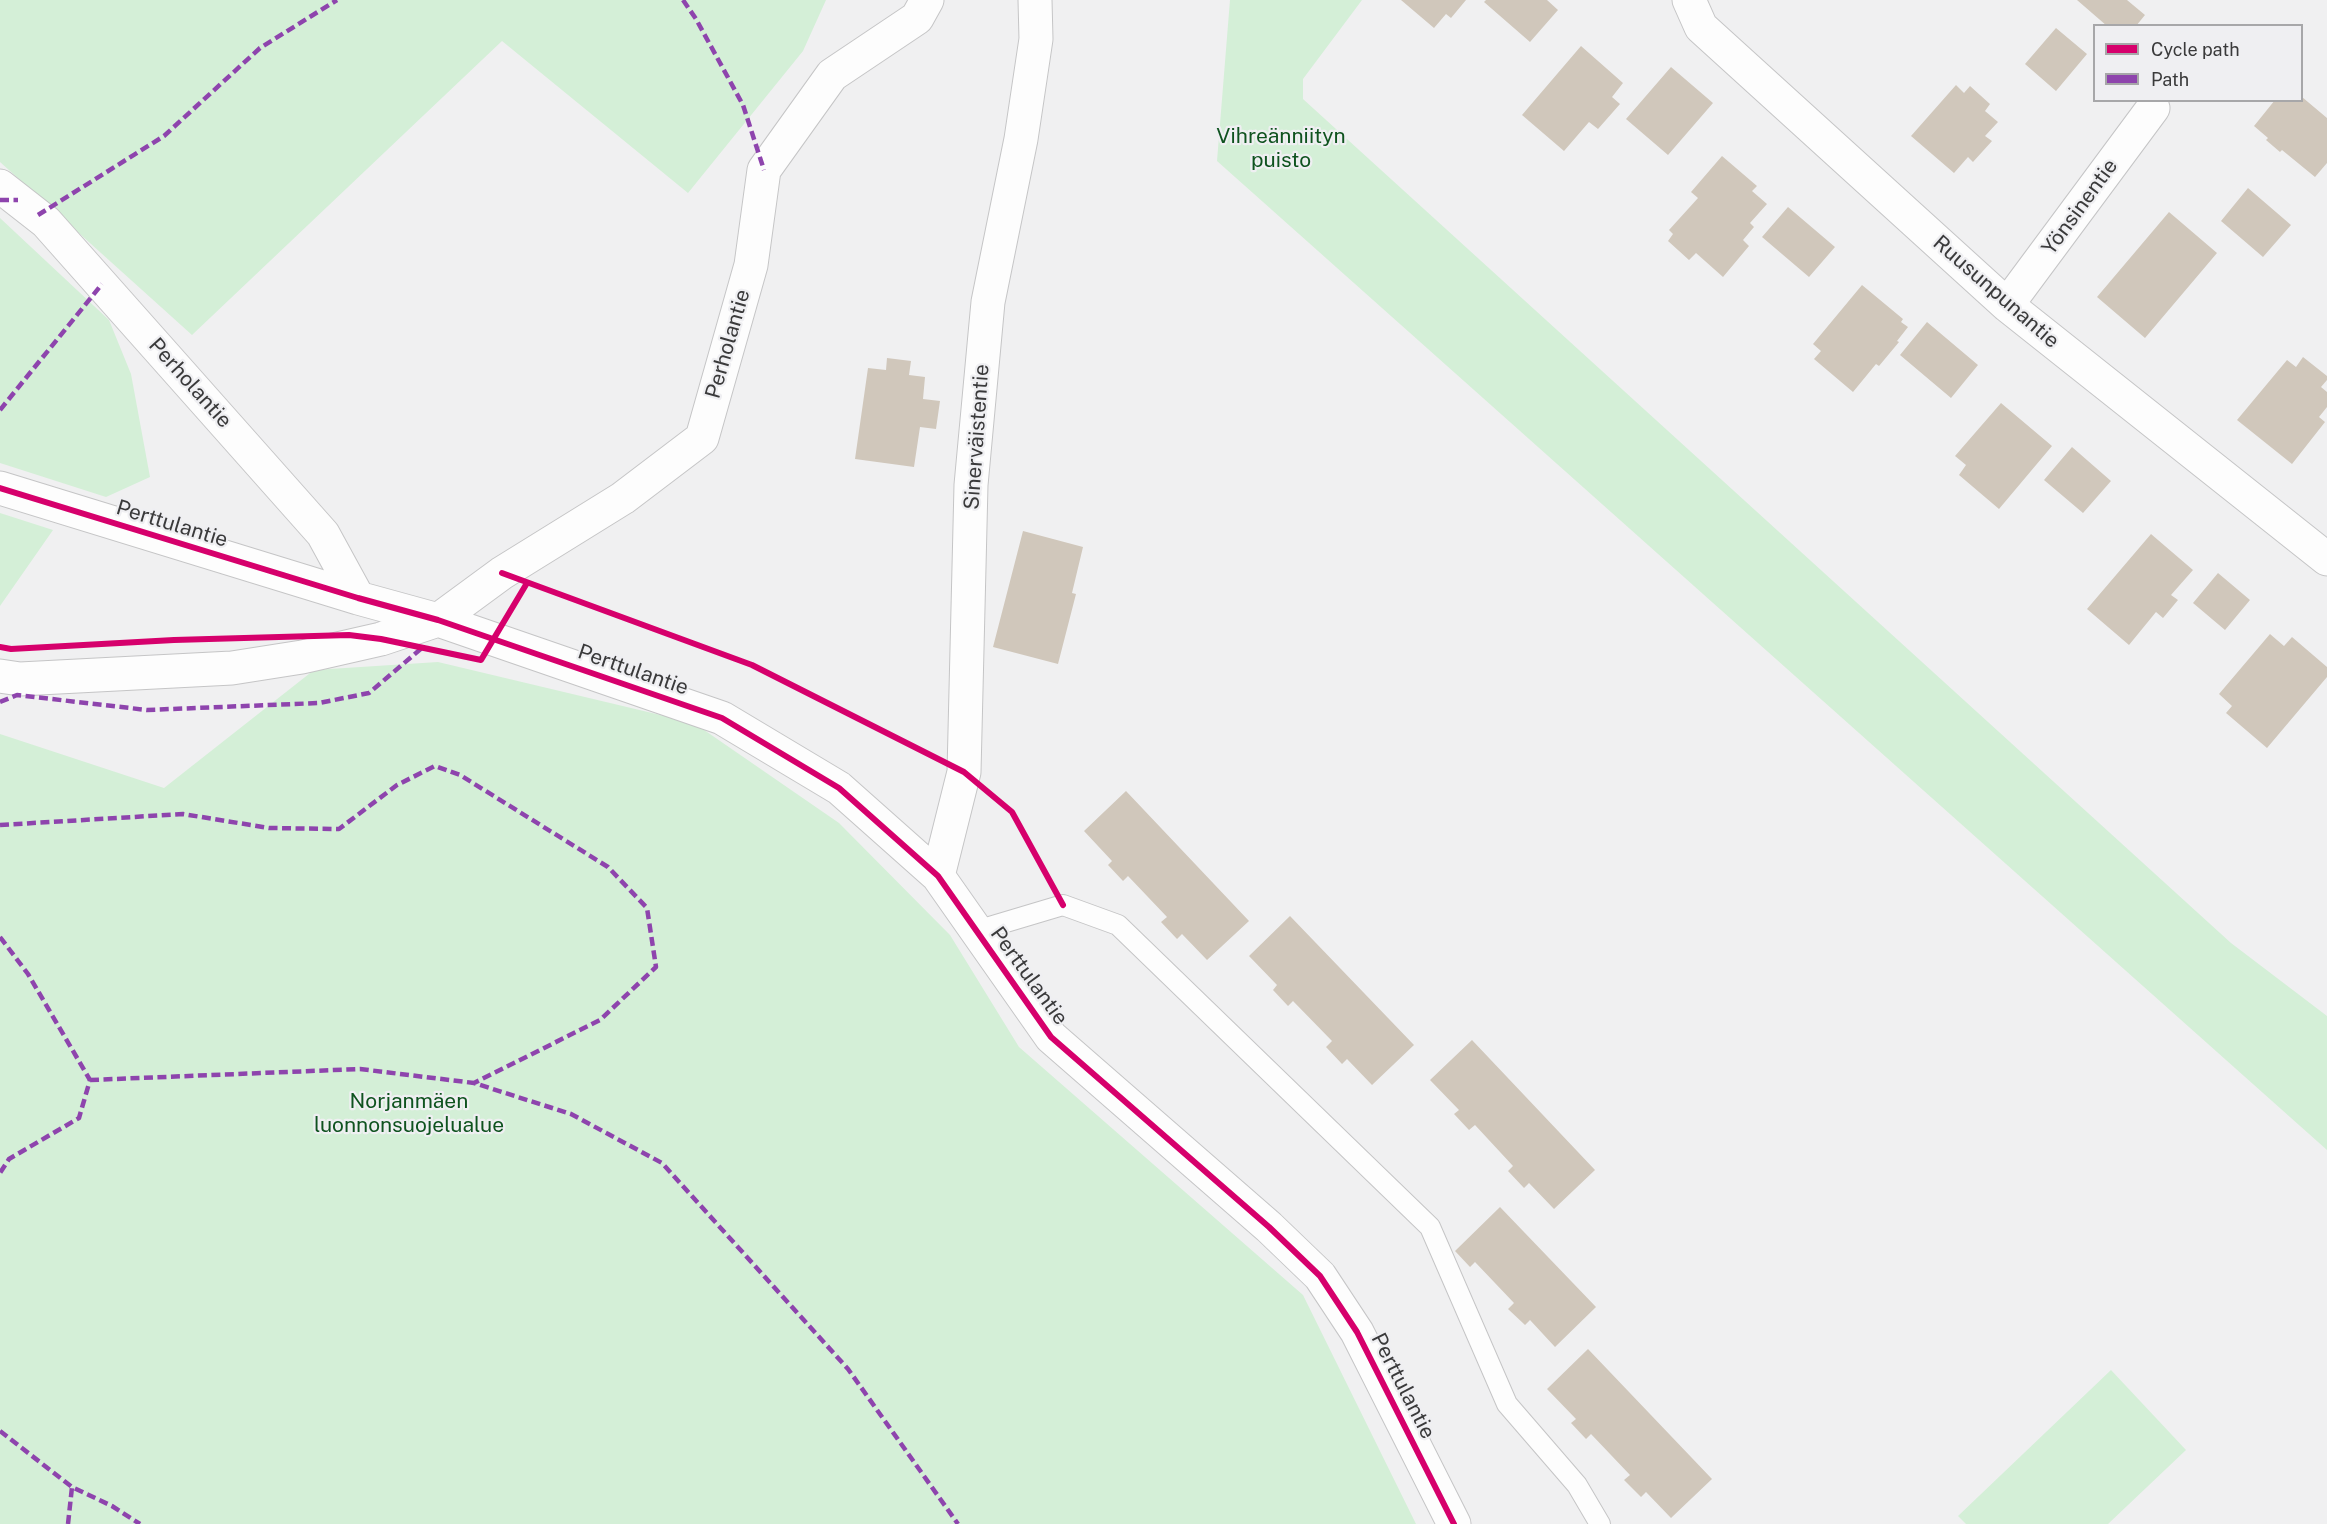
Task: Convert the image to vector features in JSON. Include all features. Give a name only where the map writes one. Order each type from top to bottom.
[{"type":"street","name":"Perholantie","points":[[438,620],[502,573],[622,498],[702,438],[751,265],[764,170],[832,75],[917,18],[927,0]]},
{"type":"street","name":"Sinerväistentie","points":[[938,876],[964,772],[971,485],[988,302],[1021,139],[1036,39],[1035,0]]},
{"type":"street","name":"Ruusunpunantie","points":[[1689,0],[1701,27],[2007,305],[2327,560]]},
{"type":"street","name":"Yönsinentie","points":[[2007,305],[2152,108]]},
{"type":"street","name":"Perholantie","points":[[0,186],[46,222],[308,516],[323,534],[358,598]]},
{"type":"street","name":"Perttulantie","points":[[0,488],[358,598],[438,620],[722,718],[839,788],[938,876],[1051,1037],[1269,1227],[1320,1276],[1357,1332],[1455,1524]]},
{"type":"street","points":[[0,676],[20,679],[232,668],[302,657],[381,639],[438,620]]},
{"type":"lane","points":[[976,931],[1063,905],[1118,925],[1430,1227],[1507,1404],[1577,1485],[1600,1524]]},
{"type":"green space","points":[[0,0],[826,0],[803,51],[688,193],[502,41],[192,335],[0,162]]},
{"type":"green space","name":"Vihreänniityn puisto","points":[[1230,0],[1362,0],[1303,79],[1303,99],[2231,943],[2327,1016],[2327,1150],[1217,161]]},
{"type":"green space","points":[[0,218],[109,320],[131,374],[150,477],[106,497],[0,463]]},
{"type":"green space","points":[[0,513],[53,530],[0,606]]},
{"type":"green space","name":"Norjanmäen luonnonsuojelualue","points":[[438,662],[694,723],[839,823],[950,935],[1019,1047],[1303,1295],[1416,1524],[0,1524],[0,734],[164,788],[314,670]]},
{"type":"green space","points":[[2111,1370],[2186,1450],[2108,1524],[1966,1524],[1958,1516]]},
{"type":"building","points":[[1401,0],[1466,0],[1451,18],[1446,14],[1434,28]]},
{"type":"building","points":[[1486,0],[1547,0],[1558,10],[1530,42],[1484,2]]},
{"type":"building","points":[[2077,0],[2127,0],[2145,15],[2138,24],[2105,24]]},
{"type":"building","points":[[2056,28],[2087,54],[2056,91],[2025,64]]},
{"type":"building","points":[[1581,46],[1623,83],[1612,97],[1620,104],[1598,129],[1589,122],[1564,151],[1522,115]]},
{"type":"building","points":[[1671,67],[1713,103],[1668,155],[1626,119]]},
{"type":"building","points":[[1956,85],[1964,93],[1970,86],[1990,104],[1985,111],[1998,122],[1985,136],[1992,141],[1973,162],[1968,157],[1954,173],[1911,136]]},
{"type":"building","points":[[2303,98],[2327,118],[2327,163],[2315,177],[2282,150],[2280,152],[2254,126],[2273,102],[2303,102]]},
{"type":"building","points":[[1722,156],[1757,186],[1752,191],[1767,204],[1750,223],[1754,227],[1743,240],[1749,246],[1723,277],[1696,253],[1689,260],[1668,241],[1673,234],[1669,230],[1698,198],[1691,192]]},
{"type":"building","points":[[2248,188],[2291,225],[2263,257],[2221,221]]},
{"type":"building","points":[[1788,207],[1835,247],[1809,277],[1762,237]]},
{"type":"building","points":[[2169,212],[2217,253],[2145,338],[2097,297]]},
{"type":"building","points":[[1862,285],[1903,319],[1901,322],[1908,327],[1879,366],[1876,364],[1853,392],[1814,359],[1821,351],[1813,344]]},
{"type":"building","points":[[1927,322],[1978,365],[1951,398],[1900,355]]},
{"type":"building","points":[[2303,357],[2327,376],[2327,380],[2321,387],[2327,392],[2327,407],[2319,417],[2325,422],[2292,464],[2237,420],[2287,360],[2296,367]]},
{"type":"building","points":[[887,358],[911,361],[909,375],[925,377],[923,399],[940,401],[936,429],[920,427],[914,467],[855,459],[868,368],[886,370]]},
{"type":"building","points":[[2001,403],[2052,446],[1999,509],[1959,475],[1966,465],[1955,456]]},
{"type":"building","points":[[2072,447],[2111,481],[2083,513],[2044,480]]},
{"type":"building","points":[[1023,531],[1083,547],[1072,593],[1076,594],[1058,664],[993,647]]},
{"type":"building","points":[[2151,534],[2193,570],[2171,595],[2178,600],[2163,618],[2156,612],[2129,645],[2087,609]]},
{"type":"building","points":[[2218,573],[2250,600],[2225,630],[2193,603]]},
{"type":"building","points":[[2270,634],[2284,646],[2292,637],[2327,667],[2327,677],[2267,748],[2226,713],[2232,706],[2219,694]]},
{"type":"building","points":[[1126,791],[1249,921],[1207,960],[1182,934],[1177,939],[1161,922],[1167,917],[1128,876],[1123,881],[1108,865],[1112,861],[1084,831]]},
{"type":"building","points":[[1290,916],[1414,1045],[1372,1085],[1347,1059],[1342,1064],[1326,1047],[1332,1041],[1293,1001],[1288,1006],[1273,990],[1277,985],[1249,956]]},
{"type":"building","points":[[1472,1040],[1595,1170],[1554,1209],[1529,1183],[1524,1188],[1508,1171],[1513,1166],[1475,1125],[1469,1130],[1454,1114],[1459,1110],[1430,1080]]},
{"type":"building","points":[[1500,1207],[1596,1307],[1555,1347],[1530,1320],[1525,1325],[1508,1309],[1514,1303],[1475,1262],[1470,1267],[1455,1251]]},
{"type":"building","points":[[1588,1349],[1712,1479],[1671,1518],[1646,1492],[1641,1497],[1624,1480],[1630,1475],[1591,1434],[1586,1439],[1571,1423],[1576,1419],[1547,1389]]},
{"type":"marked path","points":[[38,215],[164,136],[260,48],[337,0]]},
{"type":"marked path","points":[[683,0],[696,19],[743,105],[764,170]]},
{"type":"marked path","points":[[0,200],[18,200]]},
{"type":"marked path","points":[[0,410],[102,284]]},
{"type":"marked path","points":[[0,702],[17,695],[147,710],[319,703],[369,693],[423,647]]},
{"type":"marked path","points":[[0,825],[183,814],[269,828],[339,829],[397,785],[435,766],[460,775],[608,867],[647,908],[656,967],[600,1020],[474,1083]]},
{"type":"marked path","points":[[0,937],[28,974],[90,1080],[79,1118],[9,1159],[0,1173]]},
{"type":"marked path","points":[[90,1080],[360,1069],[474,1083],[571,1114],[662,1163],[848,1369],[958,1524]]},
{"type":"marked path","points":[[0,1431],[72,1487],[112,1506],[140,1524]]},
{"type":"marked path","points":[[68,1524],[72,1487]]},
{"type":"cycle path","points":[[0,488],[358,598],[438,620],[722,718],[839,788],[938,876],[1051,1037],[1269,1227],[1320,1276],[1357,1332],[1454,1524]]},
{"type":"cycle path","points":[[502,573],[752,665],[964,772],[1012,812],[1063,905]]},
{"type":"cycle path","points":[[0,647],[11,649],[174,640],[349,635],[381,639],[481,660],[527,583]]}]
